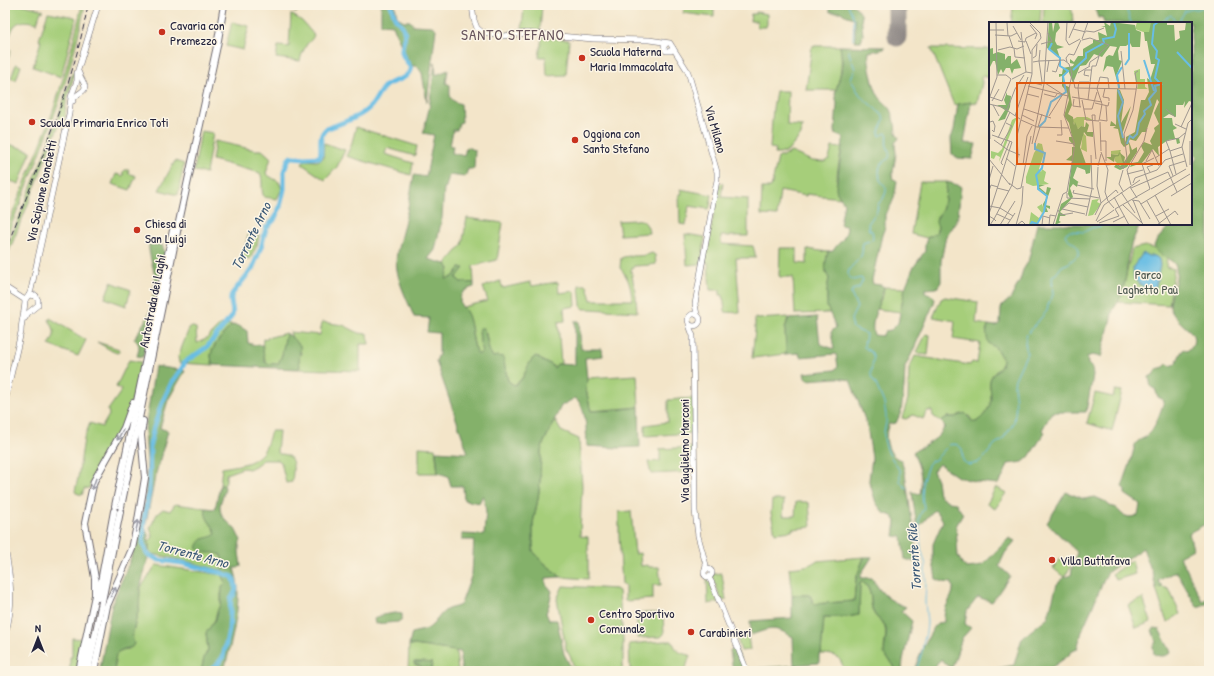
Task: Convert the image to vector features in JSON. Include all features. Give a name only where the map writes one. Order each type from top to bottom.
[{"type":"highway","name":"Autostrada dei Laghi","points":[[117,509],[220,5]]},
{"type":"highway","name":"Autostrada dei Laghi","points":[[117,509],[157,331],[217,46],[224,5]]},
{"type":"highway","points":[[79,671],[95,595],[95,578],[85,523],[90,495],[97,474],[121,434],[130,415],[158,294],[164,277]]},
{"type":"highway","points":[[94,671],[107,606],[132,549],[138,520],[145,478],[141,435],[142,423],[155,353],[157,331]]},
{"type":"highway","points":[[84,671],[117,509]]},
{"type":"highway","points":[[88,671],[117,509]]},
{"type":"street","name":"Via Scipione Ronchetti","points":[[21,333],[21,324],[34,278],[74,86],[98,5]]},
{"type":"street","name":"Via Milano","points":[[472,5],[477,28],[482,32],[489,34],[503,36],[526,33],[569,37],[649,40],[665,46],[666,51],[671,50],[681,60],[692,84],[716,167],[717,180],[695,304]]},
{"type":"street","points":[[79,70],[79,74],[85,86],[85,89],[80,93],[76,91],[74,86],[78,82],[83,83]]},
{"type":"street","name":"Via Scipione Ronchetti","points":[[70,108],[75,97],[80,93]]},
{"type":"street","name":"Via Scipione Ronchetti","points":[[34,278],[34,290],[36,296]]},
{"type":"street","points":[[5,287],[27,300],[29,308],[33,308]]},
{"type":"street","points":[[5,401],[26,316],[33,308],[36,307],[38,303],[36,296],[27,300]]},
{"type":"street","points":[[695,304],[700,321],[695,326],[689,324],[688,319],[695,304]]},
{"type":"street","points":[[690,315],[697,315]]},
{"type":"street","name":"Via Guglielmo Marconi","points":[[689,324],[693,336]]},
{"type":"street","name":"Via Guglielmo Marconi","points":[[695,326],[693,336],[695,511],[698,536],[706,568],[711,571],[710,578],[747,671]]},
{"type":"street","points":[[5,547],[8,567],[8,595],[5,630]]},
{"type":"street","points":[[5,551],[9,615],[5,634]]},
{"type":"green space","points":[[12,5],[25,5],[43,10],[43,12],[41,11],[37,23],[23,22],[18,23],[15,26],[12,30],[6,48],[11,50],[8,59],[5,59],[5,15]]},
{"type":"green space","points":[[82,5],[85,5],[70,68],[58,105],[5,241],[5,233],[55,106],[68,63]]},
{"type":"green space","points":[[287,5],[299,5],[298,11],[296,13],[286,7]]},
{"type":"green space","points":[[381,5],[395,5],[397,17],[404,21],[410,21],[413,25],[432,26],[436,29],[427,102],[422,73],[417,66],[412,66],[404,53],[393,25],[381,24]]},
{"type":"green space","points":[[524,5],[542,5],[540,31],[522,31]]},
{"type":"green space","points":[[830,5],[853,5],[858,9],[861,14],[863,35],[861,41],[855,41],[855,19],[841,12],[830,12]]},
{"type":"green space","points":[[1015,5],[1039,5],[1041,8],[1040,22],[1011,22],[1013,8]]},
{"type":"green space","points":[[1044,5],[1067,6],[1072,10],[1073,22],[1043,22]]},
{"type":"green space","points":[[1090,5],[1209,5],[1209,522],[1189,533],[1193,549],[1179,557],[1202,601],[1209,598],[1209,603],[1197,607],[1176,571],[1158,581],[1162,587],[1156,589],[1153,575],[1143,548],[1108,572],[1083,628],[1077,649],[1071,652],[1048,671],[985,671],[1014,665],[1022,638],[1048,617],[1057,584],[1065,577],[1071,575],[1077,552],[1047,523],[1066,492],[1084,499],[1095,497],[1116,508],[1123,515],[1129,517],[1138,516],[1140,504],[1125,494],[1125,489],[1122,487],[1135,445],[1147,436],[1153,429],[1164,401],[1158,397],[1155,389],[1151,387],[1149,377],[1153,375],[1157,369],[1164,367],[1167,364],[1171,366],[1174,364],[1184,349],[1187,351],[1194,341],[1192,333],[1173,313],[1170,306],[1176,278],[1176,267],[1172,261],[1160,254],[1154,246],[1169,225],[1192,225],[1192,167],[1197,157],[1192,152],[1192,22],[1104,22],[1102,17],[1098,18],[1094,6]]},
{"type":"green space","points":[[685,6],[714,8],[714,17],[683,13]]},
{"type":"green space","points":[[48,12],[75,17],[76,19],[61,77],[33,67],[41,41],[39,40]]},
{"type":"green space","points":[[756,12],[767,14],[766,27],[757,27],[757,21],[750,21],[751,14],[756,14]]},
{"type":"green space","points":[[291,14],[302,21],[314,35],[307,44],[300,61],[276,58],[278,46],[289,47]]},
{"type":"green space","points":[[232,22],[249,26],[243,50],[226,46]]},
{"type":"green space","points":[[542,37],[569,40],[566,75],[547,76],[546,57],[539,57]]},
{"type":"green space","points":[[812,46],[840,46],[841,68],[836,90],[806,90]]},
{"type":"green space","points":[[840,46],[885,47],[884,49],[869,52],[870,69],[873,83],[881,100],[890,108],[892,112],[896,133],[899,138],[895,143],[896,154],[892,178],[897,181],[896,190],[894,199],[885,214],[885,227],[872,280],[873,284],[884,287],[874,317],[874,335],[882,336],[885,331],[891,330],[898,323],[905,288],[913,268],[925,251],[927,238],[936,233],[938,227],[936,222],[945,200],[947,182],[961,186],[958,216],[956,222],[946,236],[941,261],[941,282],[937,288],[925,289],[925,293],[933,296],[935,299],[934,303],[905,367],[901,412],[896,423],[889,424],[886,434],[889,450],[896,458],[901,460],[905,473],[918,563],[905,559],[902,537],[894,536],[896,521],[892,516],[884,513],[876,503],[869,480],[872,458],[867,425],[850,380],[837,378],[807,380],[805,378],[804,373],[835,370],[838,366],[836,354],[800,357],[799,353],[786,354],[785,329],[788,319],[817,317],[820,344],[834,349],[831,332],[836,327],[827,307],[829,278],[826,272],[826,262],[828,252],[833,251],[843,239],[847,229],[846,226],[840,225],[844,203],[837,193],[836,188],[843,141],[842,137],[836,135],[835,131],[837,104],[835,94],[842,68]]},
{"type":"green space","points":[[931,48],[989,49],[989,78],[981,76],[982,83],[977,103],[971,102],[954,105]]},
{"type":"green space","points":[[435,63],[436,75],[448,70],[446,83],[450,85],[451,98],[461,104],[462,122],[459,123],[457,130],[453,130],[450,146],[453,146],[452,153],[464,156],[466,147],[475,150],[474,169],[468,169],[465,177],[449,175],[446,187],[444,188],[442,218],[435,250],[428,259],[446,264],[449,269],[446,279],[453,277],[460,268],[464,268],[456,278],[461,282],[474,283],[474,287],[462,293],[460,301],[468,315],[474,345],[478,355],[482,352],[479,328],[483,328],[491,354],[493,357],[503,357],[508,381],[514,385],[522,379],[530,362],[536,356],[544,362],[551,364],[554,368],[557,364],[575,365],[575,321],[579,321],[581,349],[602,349],[603,356],[585,358],[587,378],[586,390],[591,411],[639,407],[640,447],[618,448],[587,446],[584,413],[579,402],[575,398],[561,406],[541,451],[540,482],[533,523],[533,551],[543,562],[561,577],[546,578],[546,584],[552,591],[546,613],[549,620],[557,620],[564,654],[573,671],[462,671],[460,660],[461,652],[409,645],[412,633],[428,628],[446,610],[461,604],[472,574],[474,540],[462,540],[462,534],[484,535],[486,511],[483,495],[479,503],[464,500],[463,486],[451,486],[448,476],[438,473],[436,451],[468,453],[436,361],[439,354],[439,333],[427,332],[429,318],[414,317],[401,285],[396,261],[414,175],[426,177],[434,135],[423,133],[429,109]]},
{"type":"green space","points":[[16,64],[21,66],[16,80],[11,78]]},
{"type":"green space","points":[[73,72],[75,72],[66,104],[65,119],[62,119],[52,141],[5,261],[5,253],[54,129]]},
{"type":"green space","points":[[776,91],[788,91],[787,125],[802,126],[801,135],[788,151],[780,154],[775,154],[776,149],[770,148],[773,108]]},
{"type":"green space","points":[[971,102],[964,143],[976,144],[972,159],[958,158],[952,154],[951,138],[954,130],[958,104]]},
{"type":"green space","points":[[356,127],[417,146],[415,156],[387,148],[385,154],[413,163],[411,175],[346,156],[351,146]]},
{"type":"green space","points":[[201,131],[213,133],[206,173],[194,171]]},
{"type":"green space","points":[[215,141],[255,150],[262,150],[271,158],[266,173],[279,182],[282,189],[277,199],[264,197],[260,173],[212,160]]},
{"type":"green space","points":[[5,143],[31,151],[19,184],[5,179]]},
{"type":"green space","points":[[324,143],[345,150],[337,167],[325,180],[302,164],[305,160],[317,161],[323,158]]},
{"type":"green space","points":[[832,147],[842,148],[837,181],[840,198],[806,194],[806,196],[780,191],[777,216],[761,215],[762,188],[771,188],[778,158],[791,152],[812,161],[825,162],[829,159]]},
{"type":"green space","points":[[175,161],[184,164],[178,195],[159,190]]},
{"type":"green space","points":[[125,170],[129,170],[128,173],[136,176],[130,190],[112,184],[116,174],[123,176],[124,174],[122,173]]},
{"type":"green space","points":[[920,182],[947,182],[945,200],[942,210],[937,218],[938,227],[936,233],[927,238],[911,234]]},
{"type":"green space","points":[[723,183],[721,197],[748,199],[748,236],[721,236],[721,244],[753,246],[755,253],[755,258],[736,258],[740,313],[725,312],[723,295],[720,295],[720,290],[710,290],[708,262],[705,262],[719,184]]},
{"type":"green space","points":[[680,189],[712,195],[709,209],[689,206],[686,225],[680,224],[679,194],[682,194]]},
{"type":"green space","points":[[467,218],[503,223],[497,260],[473,266],[474,283],[461,282],[456,278],[463,268],[460,268],[453,277],[445,280],[449,269],[446,264],[462,245]]},
{"type":"green space","points":[[638,220],[645,223],[648,227],[649,233],[620,235],[618,221]]},
{"type":"green space","points":[[1037,225],[1140,225],[1132,242],[1128,257],[1122,294],[1113,310],[1101,357],[1092,355],[1087,357],[1088,364],[1092,368],[1093,376],[1086,412],[1052,412],[1042,430],[1045,432],[1029,457],[1023,462],[1008,464],[1003,477],[998,484],[977,482],[958,477],[939,464],[933,471],[937,480],[939,495],[949,502],[956,503],[963,514],[956,526],[958,556],[963,565],[967,568],[984,564],[1009,538],[1015,541],[1005,553],[999,566],[1010,576],[992,602],[978,597],[967,611],[965,624],[971,628],[962,638],[952,668],[943,663],[942,659],[932,671],[914,671],[933,629],[937,623],[944,622],[945,610],[953,587],[952,583],[943,582],[936,579],[933,561],[933,544],[943,521],[939,514],[934,510],[917,529],[912,492],[920,494],[921,477],[913,452],[931,442],[939,435],[945,426],[940,421],[948,417],[955,417],[965,413],[973,422],[976,422],[987,411],[991,400],[991,378],[1001,366],[1003,360],[995,347],[989,344],[987,339],[988,325],[996,326],[1000,323],[1002,306],[1011,298],[1028,262]]},
{"type":"green space","points":[[249,233],[259,235],[257,245],[250,259],[242,257]]},
{"type":"green space","points":[[685,234],[705,237],[701,264],[687,265]]},
{"type":"green space","points":[[149,244],[162,245],[165,253],[157,284],[155,284]]},
{"type":"green space","name":"Parco Laghetto Paù","points":[[1145,246],[1155,249],[1167,259],[1166,267],[1174,269],[1169,305],[1118,302],[1122,294],[1132,249]]},
{"type":"green space","points":[[780,248],[797,248],[797,263],[807,264],[807,249],[828,252],[826,272],[829,278],[827,300],[830,313],[795,314],[793,277],[779,276]]},
{"type":"green space","points":[[652,253],[655,255],[656,264],[634,266],[631,270],[637,312],[584,309],[581,306],[579,285],[587,285],[591,300],[632,300],[626,275],[620,268],[621,258]]},
{"type":"green space","points":[[500,281],[503,288],[530,282],[532,286],[558,282],[559,293],[575,291],[576,306],[564,308],[565,321],[558,322],[561,364],[557,364],[554,368],[551,364],[544,362],[536,356],[530,362],[522,379],[514,385],[508,381],[506,371],[489,352],[486,333],[479,329],[482,352],[478,355],[469,318],[463,307],[488,301],[483,287]]},
{"type":"green space","points":[[111,282],[131,290],[126,306],[105,298]]},
{"type":"green space","points":[[155,284],[157,284],[148,334],[146,321],[151,308]]},
{"type":"green space","points":[[884,287],[905,288],[901,312],[876,309],[883,295]]},
{"type":"green space","points":[[945,297],[978,302],[976,323],[988,325],[986,331],[1003,360],[1001,366],[991,378],[991,400],[989,407],[985,414],[976,422],[973,422],[969,416],[961,414],[955,417],[948,417],[940,421],[933,416],[932,411],[927,411],[923,419],[913,415],[906,419],[902,418],[908,399],[909,369],[915,356],[970,365],[972,362],[977,363],[980,343],[953,339],[955,321],[933,317],[941,299]]},
{"type":"green space","points":[[788,317],[785,329],[786,354],[752,358],[755,318]]},
{"type":"green space","points":[[50,318],[86,340],[78,356],[49,345],[53,338],[54,332],[49,320]]},
{"type":"green space","points":[[145,321],[147,321],[148,334],[143,357],[137,356],[139,345],[134,339]]},
{"type":"green space","points":[[322,322],[343,325],[359,333],[368,334],[369,344],[360,344],[360,371],[298,369],[300,366],[298,360],[301,353],[293,341],[290,332],[320,335]]},
{"type":"green space","points":[[221,324],[232,325],[216,343],[212,351],[211,355],[213,365],[179,363],[178,357],[190,326],[196,328],[197,343],[206,339]]},
{"type":"green space","points":[[232,325],[239,326],[247,331],[248,343],[262,345],[265,362],[268,364],[278,364],[282,355],[286,333],[288,334],[300,345],[300,366],[298,369],[213,365],[211,355],[212,351],[216,343]]},
{"type":"green space","points":[[286,333],[282,355],[278,364],[268,364],[263,352],[263,339]]},
{"type":"green space","points":[[926,334],[930,335],[928,355],[918,354],[917,352]]},
{"type":"green space","points":[[97,342],[119,349],[121,351],[117,353]]},
{"type":"green space","points":[[129,360],[141,362],[130,408],[116,439],[97,467],[89,488],[84,489],[82,495],[76,493],[75,491],[84,439],[90,423],[102,427],[109,415],[108,410],[122,390],[116,387]]},
{"type":"green space","points":[[155,366],[185,371],[168,400],[160,428],[168,431],[155,477],[145,528],[148,535],[149,549],[140,589],[139,608],[132,635],[134,644],[132,647],[123,649],[117,653],[114,671],[106,671],[100,669],[112,604],[131,558],[139,530],[145,498],[147,461],[145,429]]},
{"type":"green space","points":[[637,375],[639,407],[591,411],[586,390],[587,378]]},
{"type":"green space","points":[[1115,390],[1122,391],[1112,431],[1087,423],[1095,393],[1113,397]]},
{"type":"green space","points":[[693,398],[693,433],[645,436],[645,425],[668,422],[668,400]]},
{"type":"green space","points":[[555,420],[561,431],[579,439],[582,486],[580,536],[588,537],[588,579],[561,577],[543,562],[533,551],[533,523],[540,482],[541,451]]},
{"type":"green space","points":[[271,431],[279,431],[277,452],[289,457],[292,460],[292,482],[286,483],[281,462],[278,460],[263,460],[249,469],[243,468],[226,474],[224,486],[220,485],[222,468],[244,464],[254,460],[266,447]]},
{"type":"green space","points":[[419,447],[435,448],[438,473],[419,473]]},
{"type":"green space","points":[[693,447],[693,472],[651,474],[648,462],[660,461],[660,449]]},
{"type":"green space","points":[[220,485],[225,487],[220,505],[222,516],[235,529],[241,540],[239,549],[241,566],[234,568],[238,587],[237,610],[234,630],[224,671],[201,671],[204,658],[208,650],[206,633],[215,620],[218,609],[221,605],[222,587],[226,584],[223,576],[224,566],[221,555],[206,553],[197,548],[203,539],[216,534],[207,519],[205,512],[206,508],[215,509]]},
{"type":"green space","points":[[996,487],[1006,493],[995,509],[987,504]]},
{"type":"green space","points":[[772,500],[784,500],[783,516],[795,516],[796,502],[807,502],[809,504],[811,527],[775,533],[771,513]]},
{"type":"green space","points":[[175,504],[206,508],[208,518],[216,534],[213,537],[203,539],[221,556],[224,571],[153,554],[149,551],[149,541],[153,537],[150,528],[157,514],[163,509],[170,511]]},
{"type":"green space","points":[[631,511],[635,554],[640,553],[641,566],[648,565],[649,567],[659,567],[661,585],[653,585],[653,599],[625,601],[625,585],[622,584],[619,512]]},
{"type":"green space","points":[[864,557],[856,579],[854,601],[814,604],[810,595],[792,595],[789,568],[806,566],[816,561]]},
{"type":"green space","points":[[864,557],[872,557],[861,574],[861,578],[872,578],[879,589],[886,596],[894,602],[906,607],[901,611],[912,621],[902,671],[895,671],[893,664],[884,654],[886,629],[874,613],[869,589],[863,582],[860,583],[859,615],[847,617],[824,617],[819,663],[794,665],[793,637],[781,631],[772,629],[751,635],[750,621],[792,618],[792,595],[810,595],[814,604],[854,601],[856,579]]},
{"type":"green space","points":[[1061,559],[1071,567],[1064,577],[1053,568]]},
{"type":"green space","points":[[1132,560],[1135,574],[1116,580],[1112,574]]},
{"type":"green space","points":[[156,565],[223,575],[226,584],[221,593],[221,605],[218,609],[215,620],[206,633],[208,650],[201,671],[114,671],[117,653],[119,651],[129,649],[139,608],[140,589]]},
{"type":"green space","points":[[721,573],[726,600],[722,601],[712,576],[713,574]]},
{"type":"green space","points":[[708,578],[718,602],[708,604]]},
{"type":"green space","points":[[863,582],[869,590],[872,610],[882,622],[886,631],[884,649],[887,658],[894,666],[895,671],[845,671],[837,657],[821,654],[824,617],[847,617],[859,615],[860,583]]},
{"type":"green space","name":"Centro Sportivo Comunale","points":[[563,586],[616,589],[619,591],[623,640],[623,665],[620,671],[574,668],[566,649],[557,599]]},
{"type":"green space","points":[[1162,587],[1169,589],[1180,614],[1168,622],[1156,589]]},
{"type":"green space","points":[[1143,598],[1151,622],[1136,628],[1128,605]]},
{"type":"green space","points":[[395,613],[402,614],[402,619],[398,622],[375,624],[374,619],[382,615]]},
{"type":"green space","points":[[636,613],[663,613],[664,634],[661,637],[638,638]]},
{"type":"green space","points":[[1155,628],[1159,629],[1171,652],[1165,656],[1154,654],[1153,646],[1156,642],[1152,630]]},
{"type":"green space","points":[[748,636],[750,650],[741,651],[737,638]]},
{"type":"green space","points":[[72,638],[84,639],[77,671],[70,671]]},
{"type":"green space","points":[[672,641],[675,648],[683,654],[690,655],[685,671],[634,671],[630,669],[629,644]]},
{"type":"green space","points":[[409,645],[456,651],[458,671],[432,671],[432,663],[415,662],[422,667],[422,671],[408,671]]},
{"type":"green space","points":[[736,648],[745,671],[733,671],[730,650]]},
{"type":"green space","points":[[414,662],[432,663],[432,671],[422,671],[422,667],[414,664]]},
{"type":"green space","points":[[798,665],[798,671],[759,671],[759,668]]},
{"type":"water","points":[[1143,253],[1148,256],[1155,256],[1159,259],[1160,265],[1156,286],[1150,291],[1134,279],[1133,267]]},
{"type":"waterway","name":"Torrente Arno","points":[[209,671],[217,665],[223,657],[229,630],[231,598],[236,590],[235,583],[233,577],[222,573],[182,563],[159,560],[147,554],[143,544],[144,519],[149,492],[150,444],[154,427],[162,403],[172,382],[185,362],[207,347],[232,316],[232,294],[252,269],[261,248],[266,228],[274,220],[280,207],[284,189],[284,171],[288,160],[291,157],[320,157],[321,139],[323,132],[326,129],[350,120],[367,110],[385,86],[403,78],[409,73],[411,69],[402,52],[405,33],[394,16],[391,5]]},
{"type":"waterway","points":[[848,5],[854,19],[853,40]]},
{"type":"waterway","points":[[1125,5],[1131,22]]},
{"type":"waterway","name":"Torrente Rile","points":[[1176,22],[1179,21],[1185,11],[1198,9],[1207,5]]},
{"type":"waterway","name":"Torrente Rile","points":[[1162,22],[1171,15],[1176,22]]},
{"type":"waterway","points":[[849,50],[855,69],[851,80],[862,97],[878,111],[884,119],[879,132],[880,136],[886,133],[888,136],[886,143],[889,151],[889,158],[882,163],[879,172],[880,180],[886,187],[886,192],[883,199],[878,204],[877,211],[868,224],[869,230],[872,231],[873,237],[872,240],[863,243],[861,256],[848,274],[853,280],[861,278],[863,280],[859,288],[852,290],[851,294],[857,307],[851,319],[853,328],[866,334],[864,347],[872,353],[873,357],[871,372],[872,379],[875,382],[884,403],[886,415],[884,439],[889,454],[900,471],[900,481],[908,489]]},
{"type":"waterway","name":"Torrente Rile","points":[[916,671],[922,652],[927,623],[925,602],[926,565],[921,549],[919,520],[924,508],[922,497],[923,480],[928,465],[931,461],[935,460],[949,445],[953,444],[958,445],[962,449],[963,461],[969,465],[977,463],[984,458],[995,444],[1002,440],[1014,422],[1016,405],[1014,384],[1027,353],[1025,342],[1027,334],[1047,311],[1053,295],[1052,276],[1056,274],[1062,266],[1069,263],[1079,254],[1079,250],[1076,245],[1065,235],[1070,231],[1084,232],[1102,225]]},
{"type":"runway","points":[[897,5],[897,37]]},
{"type":"railway","points":[[5,251],[63,99],[73,68],[88,5]]},
{"type":"place","name":"Cavaria con Premezzo","points":[[162,32]]},
{"type":"place","name":"Scuola Materna Maria Immacolata","points":[[582,58]]},
{"type":"place","name":"Scuola Primaria Enrico Toti","points":[[32,122]]},
{"type":"place","name":"Oggiona con Santo Stefano","points":[[575,140]]},
{"type":"place","name":"Chiesa di San Luigi","points":[[137,230]]},
{"type":"place","name":"Villa Buttafava","points":[[1052,560]]},
{"type":"place","name":"Centro Sportivo Comunale","points":[[591,620]]},
{"type":"place","name":"Carabinieri","points":[[691,632]]},
{"type":"district","name":"SANTO STEFANO","points":[[513,35]]}]
